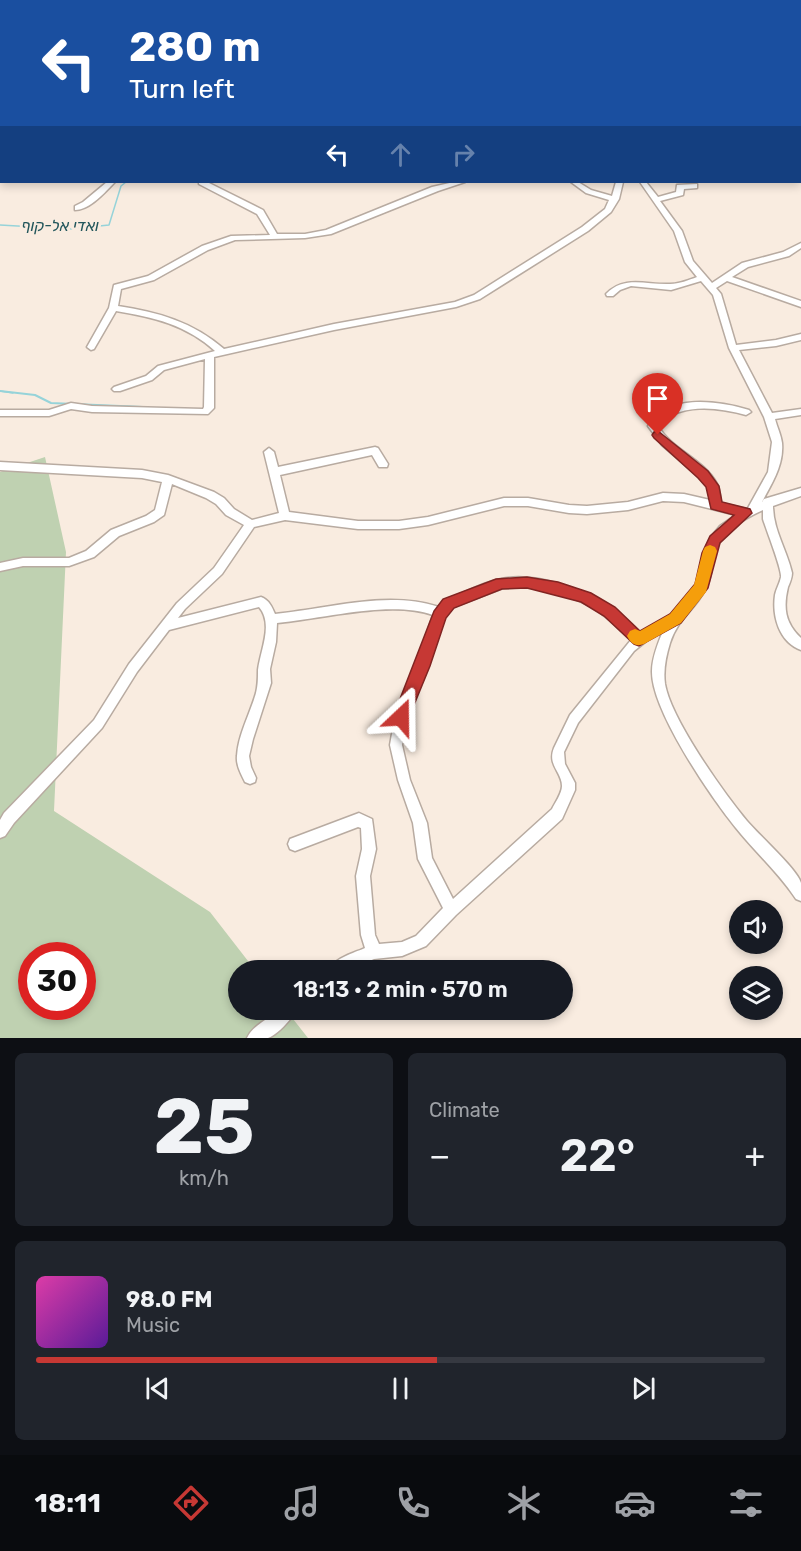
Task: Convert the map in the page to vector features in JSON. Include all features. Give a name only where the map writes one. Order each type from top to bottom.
[{"type":"street","points":[[78,208],[110,183]]},
{"type":"street","points":[[204,183],[260,212],[275,237]]},
{"type":"street","points":[[91,347],[113,308],[117,287],[151,278],[205,248],[234,238],[328,232],[458,183]]},
{"type":"street","points":[[575,183],[583,190],[615,199]]},
{"type":"street","points":[[117,389],[149,378],[161,368],[210,355],[467,301],[585,229],[608,210],[615,199],[619,183]]},
{"type":"street","points":[[644,183],[678,231],[689,262],[712,287],[722,303],[733,348],[769,417],[777,441],[773,472],[749,511]]},
{"type":"street","points":[[656,200],[675,196],[680,193],[680,187],[694,186]]},
{"type":"street","points":[[712,287],[745,265],[786,254],[801,245]]},
{"type":"street","points":[[610,294],[616,288],[628,283],[670,287],[688,284],[703,277]]},
{"type":"street","points":[[726,278],[801,304]]},
{"type":"street","points":[[113,308],[158,315],[177,321],[199,333],[222,352]]},
{"type":"street","points":[[733,348],[776,343],[801,337]]},
{"type":"street","points":[[0,413],[49,413],[71,406],[92,409],[205,412],[209,408],[210,355]]},
{"type":"street","points":[[716,505],[713,486],[703,474],[658,435],[652,426],[656,421],[688,405],[714,409],[734,408],[746,412]]},
{"type":"street","points":[[769,417],[801,412]]},
{"type":"street","points":[[274,472],[375,451],[382,464]]},
{"type":"street","points":[[269,452],[285,516]]},
{"type":"street","points":[[0,466],[142,474],[168,478],[210,495],[220,501],[230,512],[251,524]]},
{"type":"street","points":[[0,567],[23,562],[69,562],[90,554],[115,533],[150,519],[160,512],[168,478]]},
{"type":"street","points":[[355,960],[374,952],[402,949],[421,941],[451,910],[557,814],[569,783],[559,765],[558,752],[574,719],[630,647],[675,619],[701,588],[709,553],[715,540],[749,511],[768,502],[801,492]]},
{"type":"street","points":[[0,831],[9,818],[98,724],[133,668],[181,606],[218,571],[251,524],[285,516],[358,525],[399,525],[428,521],[504,502],[528,502],[569,510],[586,510],[628,506],[663,497],[684,498],[749,511]]},
{"type":"street","points":[[768,502],[768,519],[787,576],[781,587],[781,617],[784,628],[801,645]]},
{"type":"street","points":[[451,910],[425,860],[420,823],[404,780],[396,745],[401,717],[441,613],[449,604],[502,583],[527,582],[558,588],[586,598],[609,612],[639,640]]},
{"type":"street","points":[[166,626],[261,602],[266,606],[271,618],[268,657],[264,669],[265,682],[243,756],[245,770],[250,778]]},
{"type":"street","points":[[271,618],[406,604],[430,606],[441,613]]},
{"type":"street","points":[[675,619],[657,673],[664,702],[676,726],[742,824],[773,856],[801,894]]},
{"type":"street","points":[[296,844],[344,824],[359,820],[367,824],[369,849],[363,876],[368,935],[374,952]]},
{"type":"street","points":[[255,1038],[280,1020]]},
{"type":"green space","points":[[45,457],[66,552],[54,811],[210,912],[247,960],[228,960],[228,1020],[294,1020],[308,1038],[0,1038],[0,472]]},
{"type":"waterway","name":"ואדי אל-קוף","points":[[0,225],[70,229],[109,225],[121,186],[125,183]]},
{"type":"waterway","points":[[13,393],[0,391],[35,395],[51,403],[143,407]]},
{"type":"slow traffic","points":[[635,636],[639,640],[675,619],[701,588],[710,551]]},
{"type":"route","points":[[401,717],[440,615],[449,604],[502,583],[527,582],[558,588],[586,598],[609,612],[639,640],[675,619],[701,588],[709,553],[715,540],[745,513],[716,505],[713,486],[703,474],[658,435]]}]
